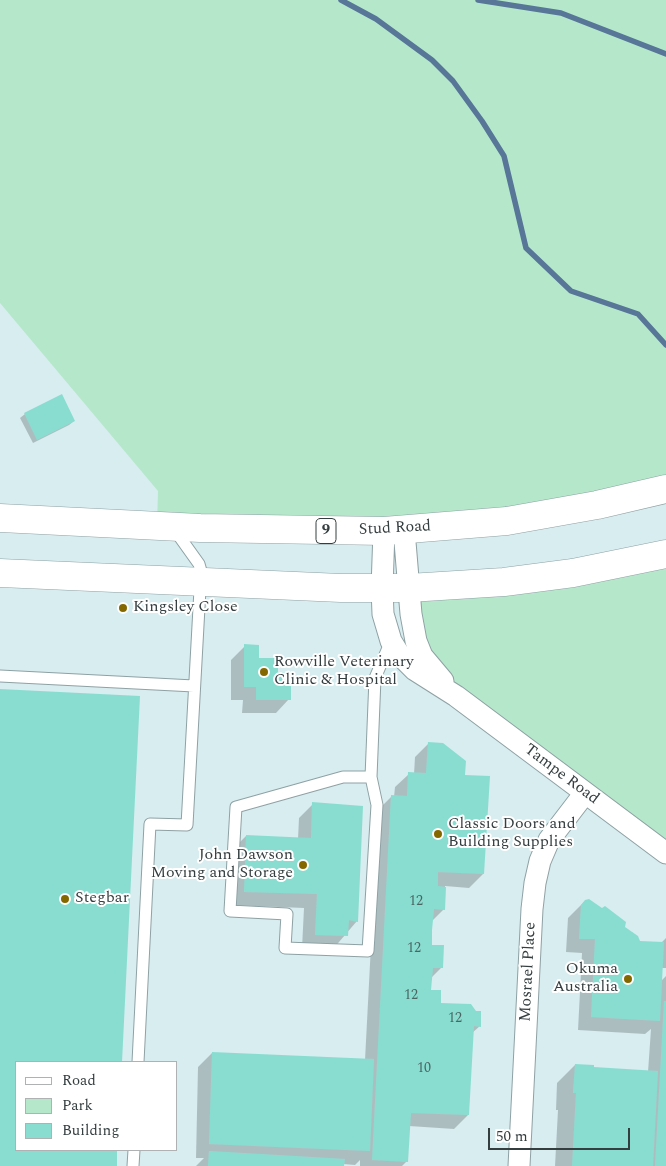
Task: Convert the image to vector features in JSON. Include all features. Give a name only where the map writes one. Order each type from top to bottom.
[{"type":"highway","name":"Stud Road","points":[[0,518],[173,526],[394,531],[507,521],[597,505],[658,491]]},
{"type":"highway","points":[[0,573],[342,588],[409,588],[504,582],[543,577],[573,573],[666,554]]},
{"type":"street","name":"Tampe Road","points":[[394,531],[409,588],[412,626],[416,641],[422,656],[456,696]]},
{"type":"street","name":"Tampe Road","points":[[394,531],[382,588],[386,627],[399,654],[415,670],[456,696],[666,853]]},
{"type":"street","name":"Mosrael Place","points":[[519,1166],[530,930],[535,883],[540,861],[549,840],[585,793]]},
{"type":"lane","points":[[138,1061],[150,824],[187,825],[201,571],[199,564],[173,526]]},
{"type":"lane","points":[[371,777],[342,777],[236,807],[230,911],[287,914],[285,948],[368,951],[377,805],[371,777],[375,678],[391,640]]},
{"type":"lane","points":[[0,676],[194,686]]},
{"type":"lane","points":[[133,1166],[134,1151]]},
{"type":"green space","points":[[0,0],[666,0],[666,489],[507,521],[157,525],[158,491],[0,303]]},
{"type":"green space","points":[[666,554],[666,853],[585,793],[422,656],[409,588]]},
{"type":"building","points":[[62,394],[75,421],[37,440],[24,413]]},
{"type":"building","name":"Rowville Veterinary Clinic & Hospital","points":[[244,644],[259,645],[259,658],[278,658],[278,672],[291,672],[291,700],[256,700],[256,687],[244,687]]},
{"type":"building","name":"Stegbar","points":[[0,689],[140,696],[122,1061],[15,1061],[15,1151],[117,1151],[117,1166],[0,1166]]},
{"type":"building","points":[[428,742],[443,743],[466,761],[465,775],[490,776],[484,874],[438,872],[438,886],[446,887],[445,910],[434,909],[432,930],[432,945],[444,945],[443,968],[433,968],[431,990],[441,990],[441,1003],[471,1004],[476,1011],[481,1011],[481,1027],[474,1026],[469,1115],[411,1113],[408,1162],[372,1160],[391,795],[407,796],[408,772],[426,773]]},
{"type":"building","name":"John Dawson Moving and Storage","points":[[312,802],[363,806],[358,922],[349,920],[348,936],[315,935],[317,894],[244,892],[246,835],[311,838]]},
{"type":"building","name":"Okuma Australia","points":[[589,899],[602,908],[605,906],[626,922],[625,927],[638,936],[640,941],[664,942],[660,1021],[591,1017],[595,939],[579,939],[581,905],[585,900]]},
{"type":"building","points":[[664,1001],[666,1001],[666,1166],[655,1166]]},
{"type":"building","points":[[212,1052],[374,1059],[370,1151],[209,1144]]},
{"type":"building","points":[[575,1064],[658,1071],[653,1166],[572,1166],[576,1093],[573,1093]]},
{"type":"building","points":[[209,1151],[345,1159],[344,1166],[208,1166]]},
{"type":"waterway","points":[[341,0],[376,19],[432,60],[453,81],[504,156],[526,248],[571,291],[638,314],[666,345]]},
{"type":"waterway","points":[[478,0],[561,13],[666,54]]},
{"type":"place","name":"Kingsley Close","points":[[123,608]]},
{"type":"place","name":"Rowville Veterinary Clinic & Hospital","points":[[264,672]]},
{"type":"place","name":"Classic Doors and Building Supplies","points":[[438,834]]},
{"type":"place","name":"John Dawson Moving and Storage","points":[[303,865]]},
{"type":"place","name":"Stegbar","points":[[65,899]]},
{"type":"place","name":"Okuma Australia","points":[[628,979]]}]
